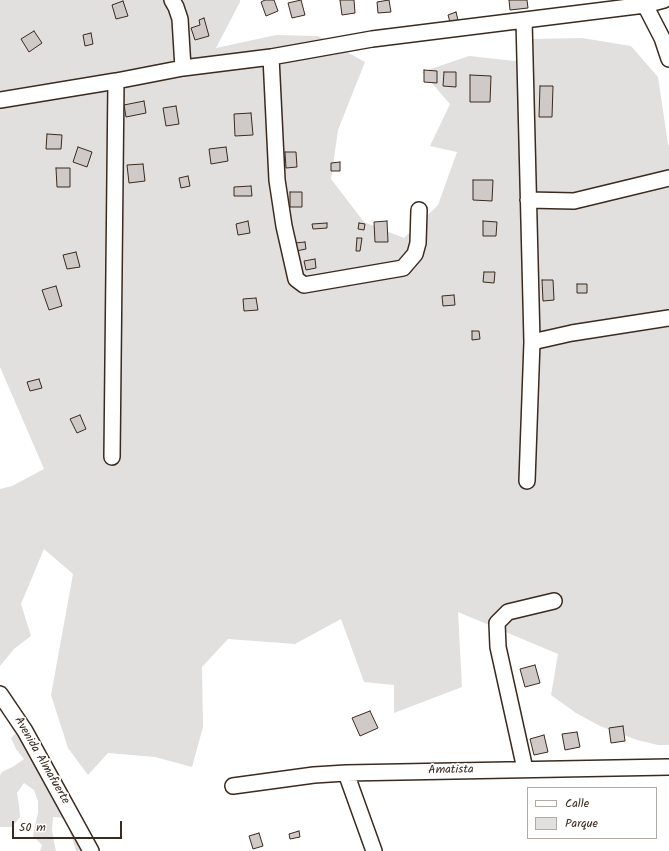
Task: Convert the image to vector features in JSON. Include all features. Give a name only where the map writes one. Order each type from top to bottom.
[{"type":"street","points":[[172,0],[180,19],[183,68]]},
{"type":"street","points":[[0,100],[116,81],[183,68],[271,57],[372,39],[645,5],[664,0]]},
{"type":"street","points":[[645,5],[662,38],[669,59]]},
{"type":"street","points":[[524,20],[532,342],[527,481]]},
{"type":"street","points":[[271,57],[276,180],[284,226],[296,279],[304,285],[403,268],[415,254],[418,243],[419,210]]},
{"type":"street","points":[[112,457],[116,81]]},
{"type":"street","points":[[528,200],[574,201],[669,178]]},
{"type":"street","points":[[532,342],[572,333],[669,318]]},
{"type":"street","points":[[525,769],[498,647],[497,623],[508,612],[554,601]]},
{"type":"street","name":"Avenida Almafuerte","points":[[0,694],[25,731],[91,851]]},
{"type":"street","name":"Amatista","points":[[233,786],[314,775],[346,773],[669,767]]},
{"type":"street","points":[[346,773],[374,851]]},
{"type":"green space","points":[[0,0],[240,0],[216,48],[276,35],[318,36],[365,62],[338,130],[331,179],[364,222],[404,238],[438,205],[457,152],[430,146],[450,104],[422,72],[469,56],[515,61],[532,39],[582,38],[631,46],[658,77],[669,146],[669,745],[658,745],[637,740],[600,726],[576,713],[551,695],[558,654],[458,612],[462,687],[394,713],[394,685],[364,682],[341,619],[295,644],[228,639],[202,667],[203,727],[192,767],[155,757],[108,753],[88,775],[68,748],[51,695],[73,574],[44,549],[21,604],[31,636],[14,649],[0,666],[0,489],[12,486],[44,469],[0,367]]},
{"type":"green space","points":[[20,729],[98,851],[76,851],[65,818],[53,817],[52,830],[56,851],[40,851],[42,845],[33,836],[38,813],[38,801],[34,790],[24,783],[17,793],[20,817],[12,827],[0,827],[0,775],[2,772],[24,759],[16,749],[11,738]]},
{"type":"building","points":[[265,0],[274,0],[278,11],[266,16],[261,2]]},
{"type":"building","points":[[301,0],[305,15],[292,18],[288,3]]},
{"type":"building","points":[[340,0],[354,0],[355,13],[342,15]]},
{"type":"building","points":[[389,0],[391,12],[378,13],[377,2]]},
{"type":"building","points":[[509,0],[527,0],[528,8],[510,10]]},
{"type":"building","points":[[123,1],[128,16],[116,19],[112,5]]},
{"type":"building","points":[[456,12],[458,20],[450,22],[448,15]]},
{"type":"building","points":[[204,18],[209,36],[195,40],[191,28],[200,25],[199,20]]},
{"type":"building","points":[[34,31],[42,43],[29,52],[21,39]]},
{"type":"building","points":[[91,33],[93,44],[85,46],[83,35]]},
{"type":"building","points":[[424,70],[437,71],[437,83],[424,82]]},
{"type":"building","points":[[444,72],[456,72],[456,87],[443,86]]},
{"type":"building","points":[[470,75],[491,76],[490,102],[470,102]]},
{"type":"building","points":[[540,86],[553,86],[552,117],[539,117]]},
{"type":"building","points":[[144,101],[146,113],[126,117],[124,105]]},
{"type":"building","points":[[176,106],[179,124],[166,126],[163,108]]},
{"type":"building","points":[[251,113],[253,135],[235,136],[234,114]]},
{"type":"building","points":[[47,134],[62,135],[61,149],[46,149]]},
{"type":"building","points":[[78,147],[92,152],[87,167],[73,162]]},
{"type":"building","points":[[226,147],[228,161],[211,164],[209,149]]},
{"type":"building","points":[[285,152],[296,152],[297,167],[286,168]]},
{"type":"building","points":[[340,162],[340,171],[331,171],[331,163]]},
{"type":"building","points":[[143,164],[145,181],[129,183],[127,165]]},
{"type":"building","points":[[56,168],[70,168],[70,187],[57,187]]},
{"type":"building","points":[[188,176],[190,186],[181,188],[179,178]]},
{"type":"building","points":[[473,180],[493,180],[492,201],[473,200]]},
{"type":"building","points":[[251,186],[252,196],[234,196],[234,187]]},
{"type":"building","points":[[290,192],[302,192],[302,207],[290,207]]},
{"type":"building","points":[[248,221],[250,233],[238,235],[236,224]]},
{"type":"building","points":[[387,221],[388,242],[375,242],[374,222]]},
{"type":"building","points":[[483,221],[497,222],[496,236],[483,236]]},
{"type":"building","points":[[327,223],[327,228],[313,229],[312,224]]},
{"type":"building","points":[[359,223],[365,224],[364,230],[358,229]]},
{"type":"building","points":[[357,238],[362,238],[360,251],[356,251]]},
{"type":"building","points":[[305,242],[306,249],[296,251],[295,243]]},
{"type":"building","points":[[76,252],[80,267],[67,269],[63,255]]},
{"type":"building","points":[[315,259],[316,268],[306,270],[304,261]]},
{"type":"building","points":[[484,272],[495,272],[494,283],[483,282]]},
{"type":"building","points":[[542,280],[553,280],[554,300],[543,301]]},
{"type":"building","points":[[577,284],[587,284],[587,293],[577,293]]},
{"type":"building","points":[[56,286],[62,306],[49,310],[42,290]]},
{"type":"building","points":[[454,295],[455,305],[443,306],[442,296]]},
{"type":"building","points":[[256,298],[258,310],[244,311],[243,299]]},
{"type":"building","points":[[472,331],[479,331],[480,339],[472,340]]},
{"type":"building","points":[[39,379],[42,388],[30,391],[27,382]]},
{"type":"building","points":[[80,415],[86,429],[77,433],[70,419]]},
{"type":"building","points":[[535,665],[540,683],[525,687],[520,669]]},
{"type":"building","points":[[370,711],[378,728],[360,736],[352,718]]},
{"type":"building","points":[[623,726],[625,741],[611,743],[609,728]]},
{"type":"building","points":[[577,732],[580,747],[565,750],[562,734]]},
{"type":"building","points":[[544,735],[548,752],[534,755],[530,739]]},
{"type":"building","points":[[299,831],[300,837],[290,839],[289,834]]},
{"type":"building","points":[[259,833],[263,846],[253,849],[249,836]]}]
